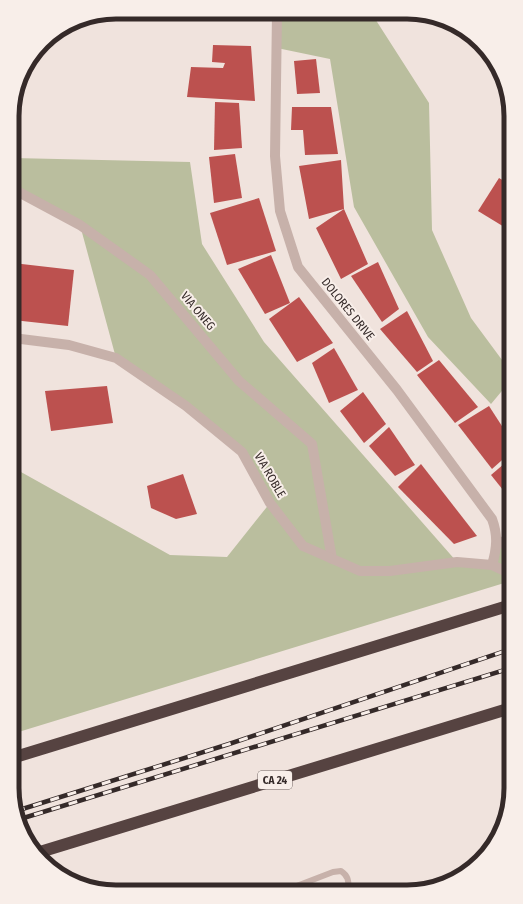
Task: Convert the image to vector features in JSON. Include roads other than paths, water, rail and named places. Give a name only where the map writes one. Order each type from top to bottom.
[{"type":"highway","points":[[19,756],[504,606]]},
{"type":"highway","name":"CA 24","points":[[42,851],[504,710]]},
{"type":"street","name":"DOLORES DRIVE","points":[[277,19],[275,156],[280,211],[298,267],[397,390],[492,519],[496,530],[497,545],[492,564]]},
{"type":"street","name":"VIA ONEG","points":[[19,192],[80,225],[150,275],[239,381],[312,444],[332,559]]},
{"type":"street","name":"VIA ROBLE","points":[[19,339],[69,345],[116,358],[186,406],[242,452],[270,503],[303,546],[360,571],[390,571],[457,562],[492,564]]},
{"type":"street","points":[[497,545],[504,541]]},
{"type":"street","points":[[492,564],[504,570]]},
{"type":"lane","points":[[299,885],[333,872],[342,871],[346,874],[350,882],[350,885]]},
{"type":"railway","points":[[21,809],[229,744],[504,651]]},
{"type":"railway","points":[[24,818],[504,670]]}]
